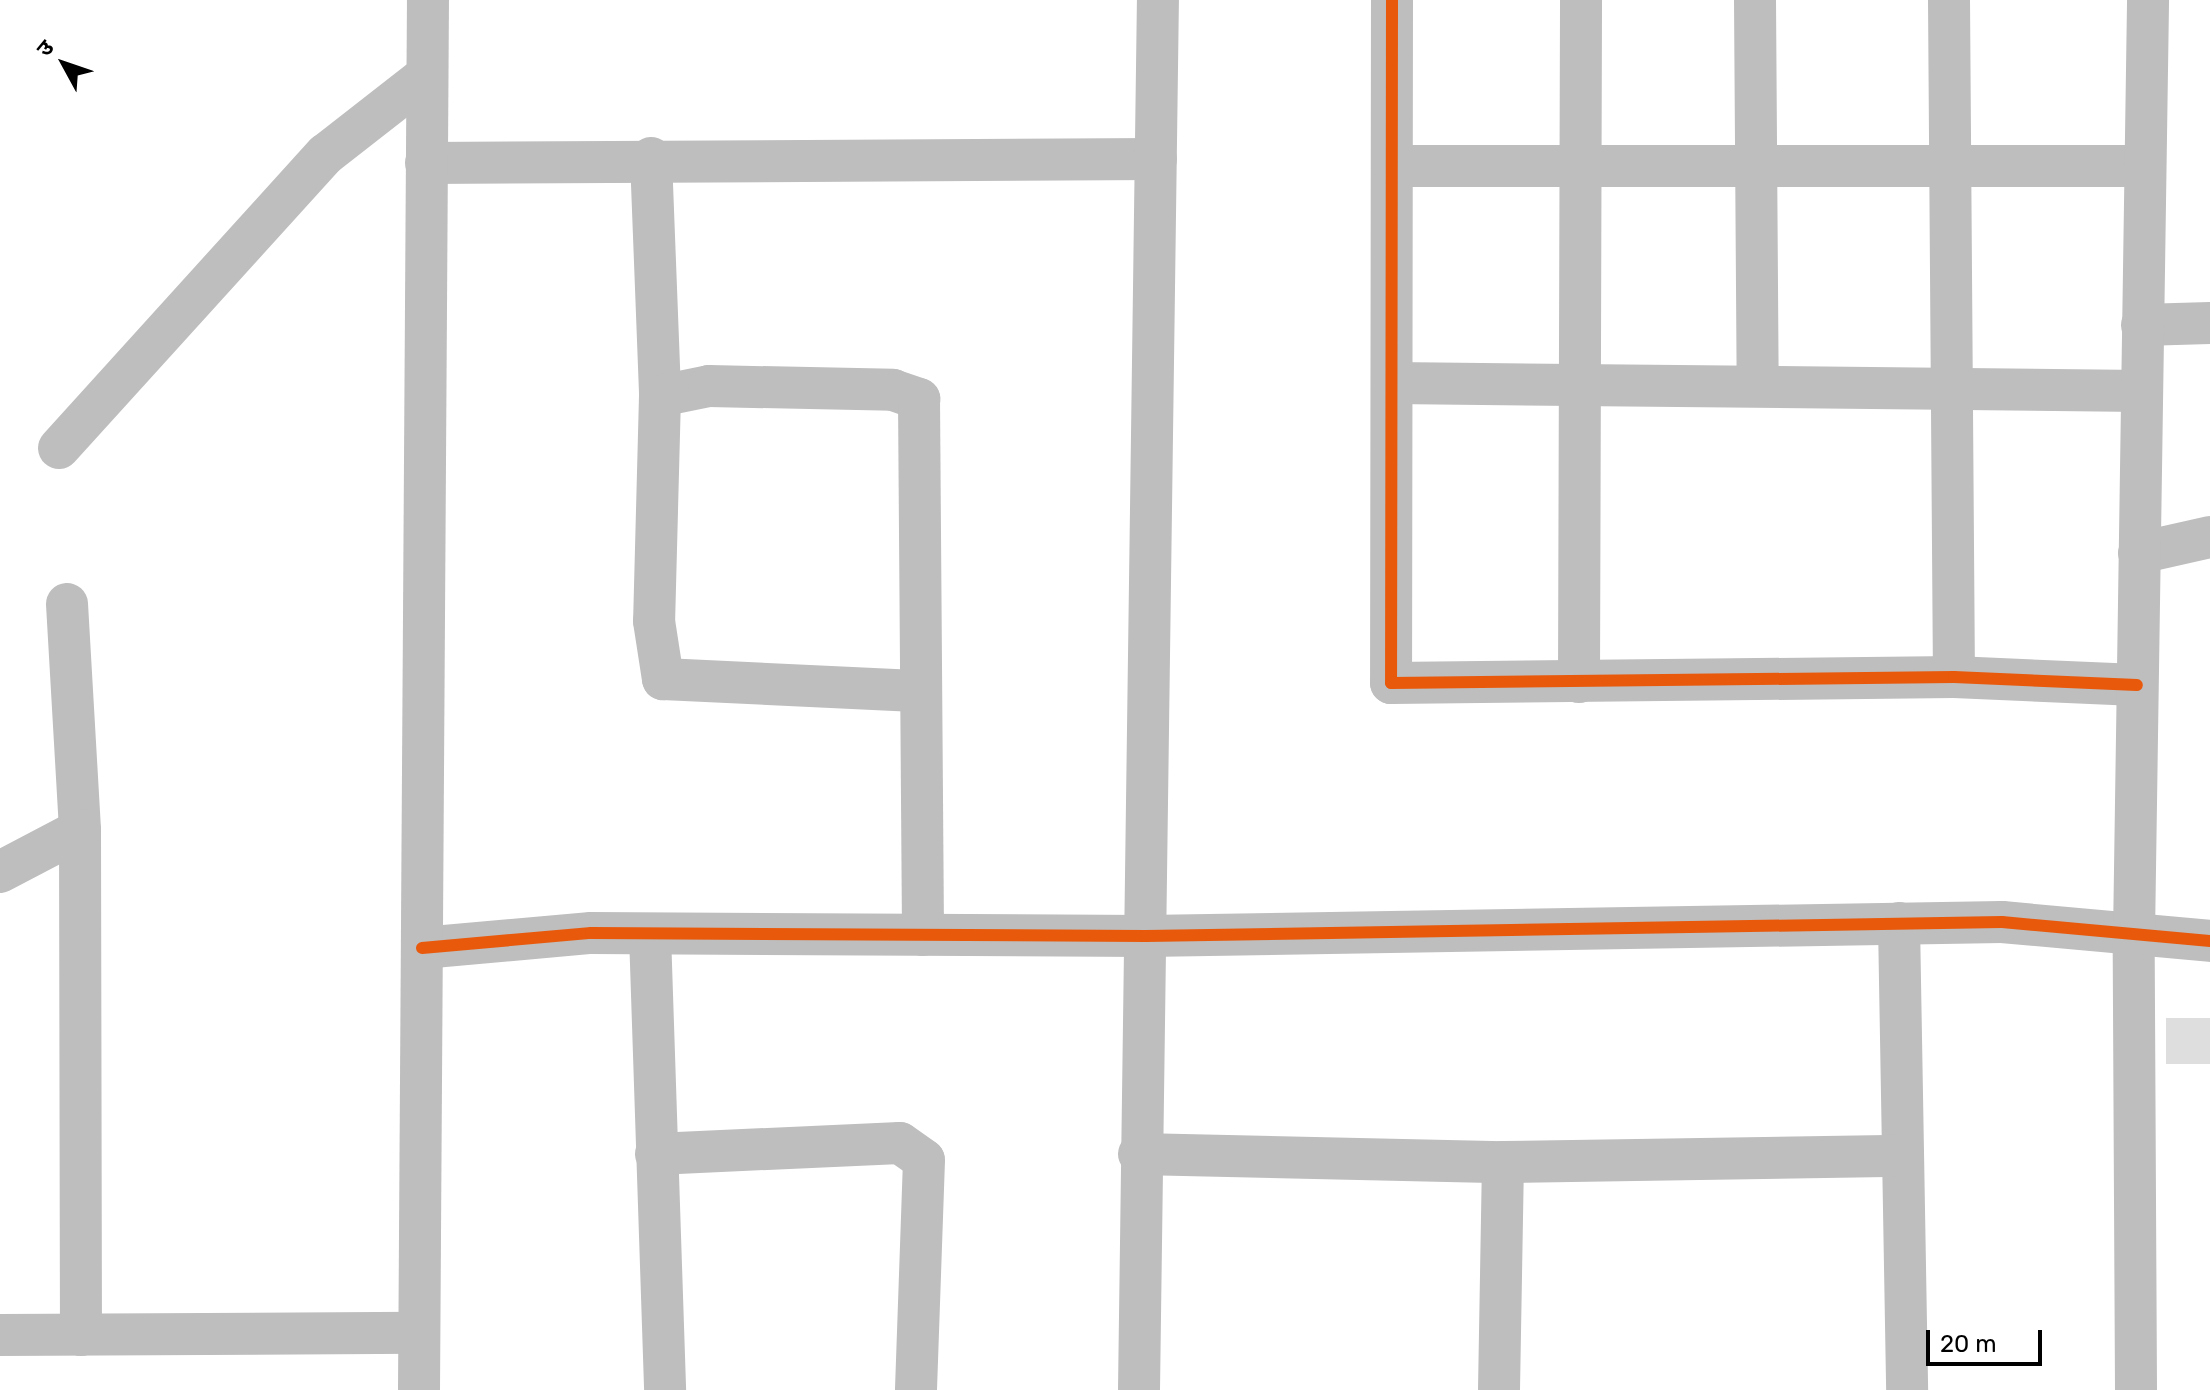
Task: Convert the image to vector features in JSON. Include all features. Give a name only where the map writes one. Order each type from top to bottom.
[{"type":"street","points":[[419,1390],[428,0]]},
{"type":"street","points":[[1139,1390],[1139,1154],[1146,936],[1158,0]]},
{"type":"street","points":[[1392,0],[1391,683],[1954,677],[2137,685]]},
{"type":"street","points":[[1579,682],[1581,0]]},
{"type":"street","points":[[1755,0],[1758,384]]},
{"type":"street","points":[[1949,0],[1954,677]]},
{"type":"street","points":[[2136,1390],[2134,936],[2148,0]]},
{"type":"street","points":[[59,448],[326,154],[427,75]]},
{"type":"street","points":[[426,163],[651,158],[1156,159]]},
{"type":"street","points":[[651,158],[660,396],[654,621],[663,679],[916,691]]},
{"type":"street","points":[[1394,166],[2145,166]]},
{"type":"street","points":[[2142,325],[2210,323]]},
{"type":"street","points":[[1393,383],[1758,384],[2142,391]]},
{"type":"street","points":[[660,396],[709,386],[893,390],[919,399],[916,691],[923,935]]},
{"type":"street","points":[[2139,553],[2210,537]]},
{"type":"street","points":[[67,604],[80,830],[81,1335]]},
{"type":"street","points":[[0,872],[80,830]]},
{"type":"street","points":[[422,948],[650,934],[1146,936],[2002,922],[2210,941]]},
{"type":"street","points":[[1899,923],[1907,1390]]},
{"type":"street","points":[[650,934],[665,1390]]},
{"type":"street","points":[[656,1154],[900,1143],[924,1160],[916,1390]]},
{"type":"street","points":[[1139,1154],[1503,1162],[1903,1156]]},
{"type":"street","points":[[1499,1390],[1503,1162]]},
{"type":"street","points":[[0,1335],[419,1333]]},
{"type":"building","points":[[2166,1018],[2210,1018],[2210,1064],[2166,1064]]},
{"type":"cycle path","points":[[1392,0],[1391,683],[1954,677],[2137,685]]},
{"type":"cycle path","points":[[422,948],[591,933],[1146,936],[2002,922],[2210,941]]}]
